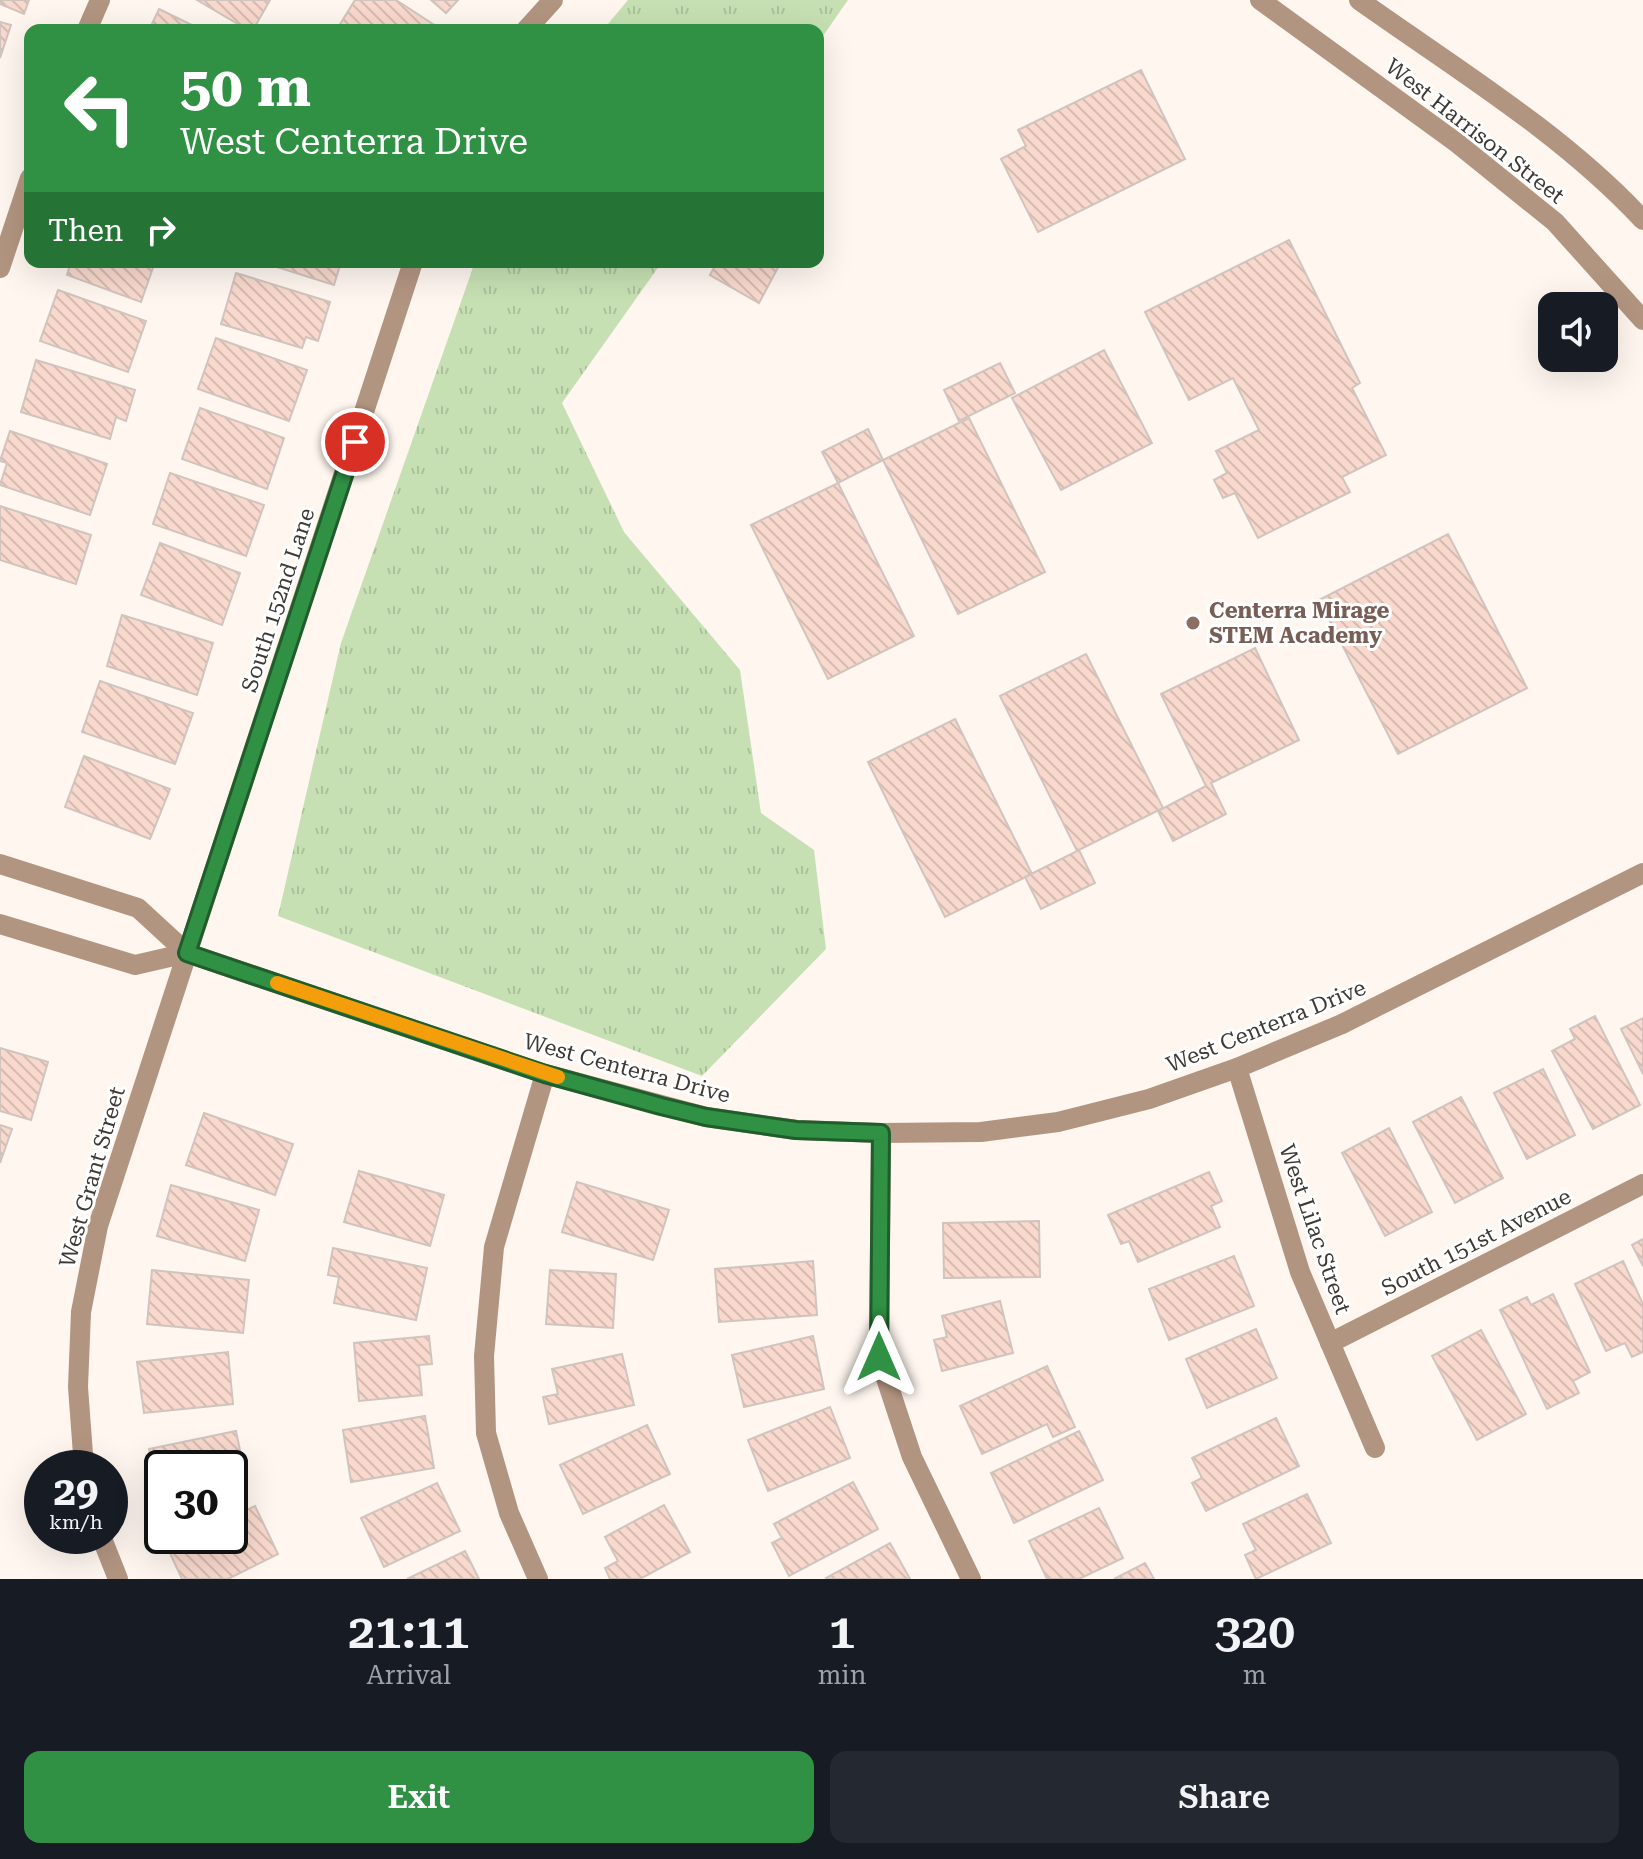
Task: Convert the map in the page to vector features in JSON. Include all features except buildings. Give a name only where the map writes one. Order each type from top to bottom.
[{"type":"street","points":[[90,24],[100,0]]},
{"type":"street","points":[[531,24],[553,0]]},
{"type":"street","name":"West Harrison Street","points":[[1359,0],[1546,133],[1619,195],[1643,220]]},
{"type":"street","name":"West Harrison Street","points":[[1266,2],[1457,143],[1555,222],[1643,320]]},
{"type":"street","points":[[0,268],[24,196]]},
{"type":"street","name":"South 152nd Lane","points":[[187,953],[411,268]]},
{"type":"street","name":"West Centerra Drive","points":[[0,864],[138,908],[187,953],[545,1074],[706,1117],[796,1130],[881,1133],[981,1132],[1058,1122],[1149,1099],[1237,1068],[1342,1024],[1643,873]]},
{"type":"street","points":[[0,924],[135,965],[187,953]]},
{"type":"street","name":"West Grant Street","points":[[83,1450],[78,1387],[81,1312],[98,1226],[187,953]]},
{"type":"street","name":"West Lilac Street","points":[[1237,1068],[1300,1272],[1375,1448]]},
{"type":"street","points":[[538,1579],[509,1513],[486,1433],[484,1356],[494,1247],[545,1074]]},
{"type":"street","points":[[881,1133],[879,1357],[912,1457],[971,1579]]},
{"type":"street","name":"South 151st Avenue","points":[[1330,1343],[1643,1184]]},
{"type":"street","points":[[108,1554],[118,1579]]},
{"type":"green space","points":[[628,0],[848,0],[824,34],[824,24],[608,24]]},
{"type":"green space","points":[[473,268],[658,268],[562,403],[624,532],[740,670],[761,813],[814,850],[826,949],[702,1076],[278,916],[341,643]]},
{"type":"slow traffic","points":[[277,983],[558,1077]]},
{"type":"place","name":"Centerra Mirage STEM Academy","points":[[1193,623]]},
{"type":"route","points":[[355,442],[187,953],[545,1074],[661,1106],[706,1117],[796,1130],[881,1133],[879,1357]]}]
